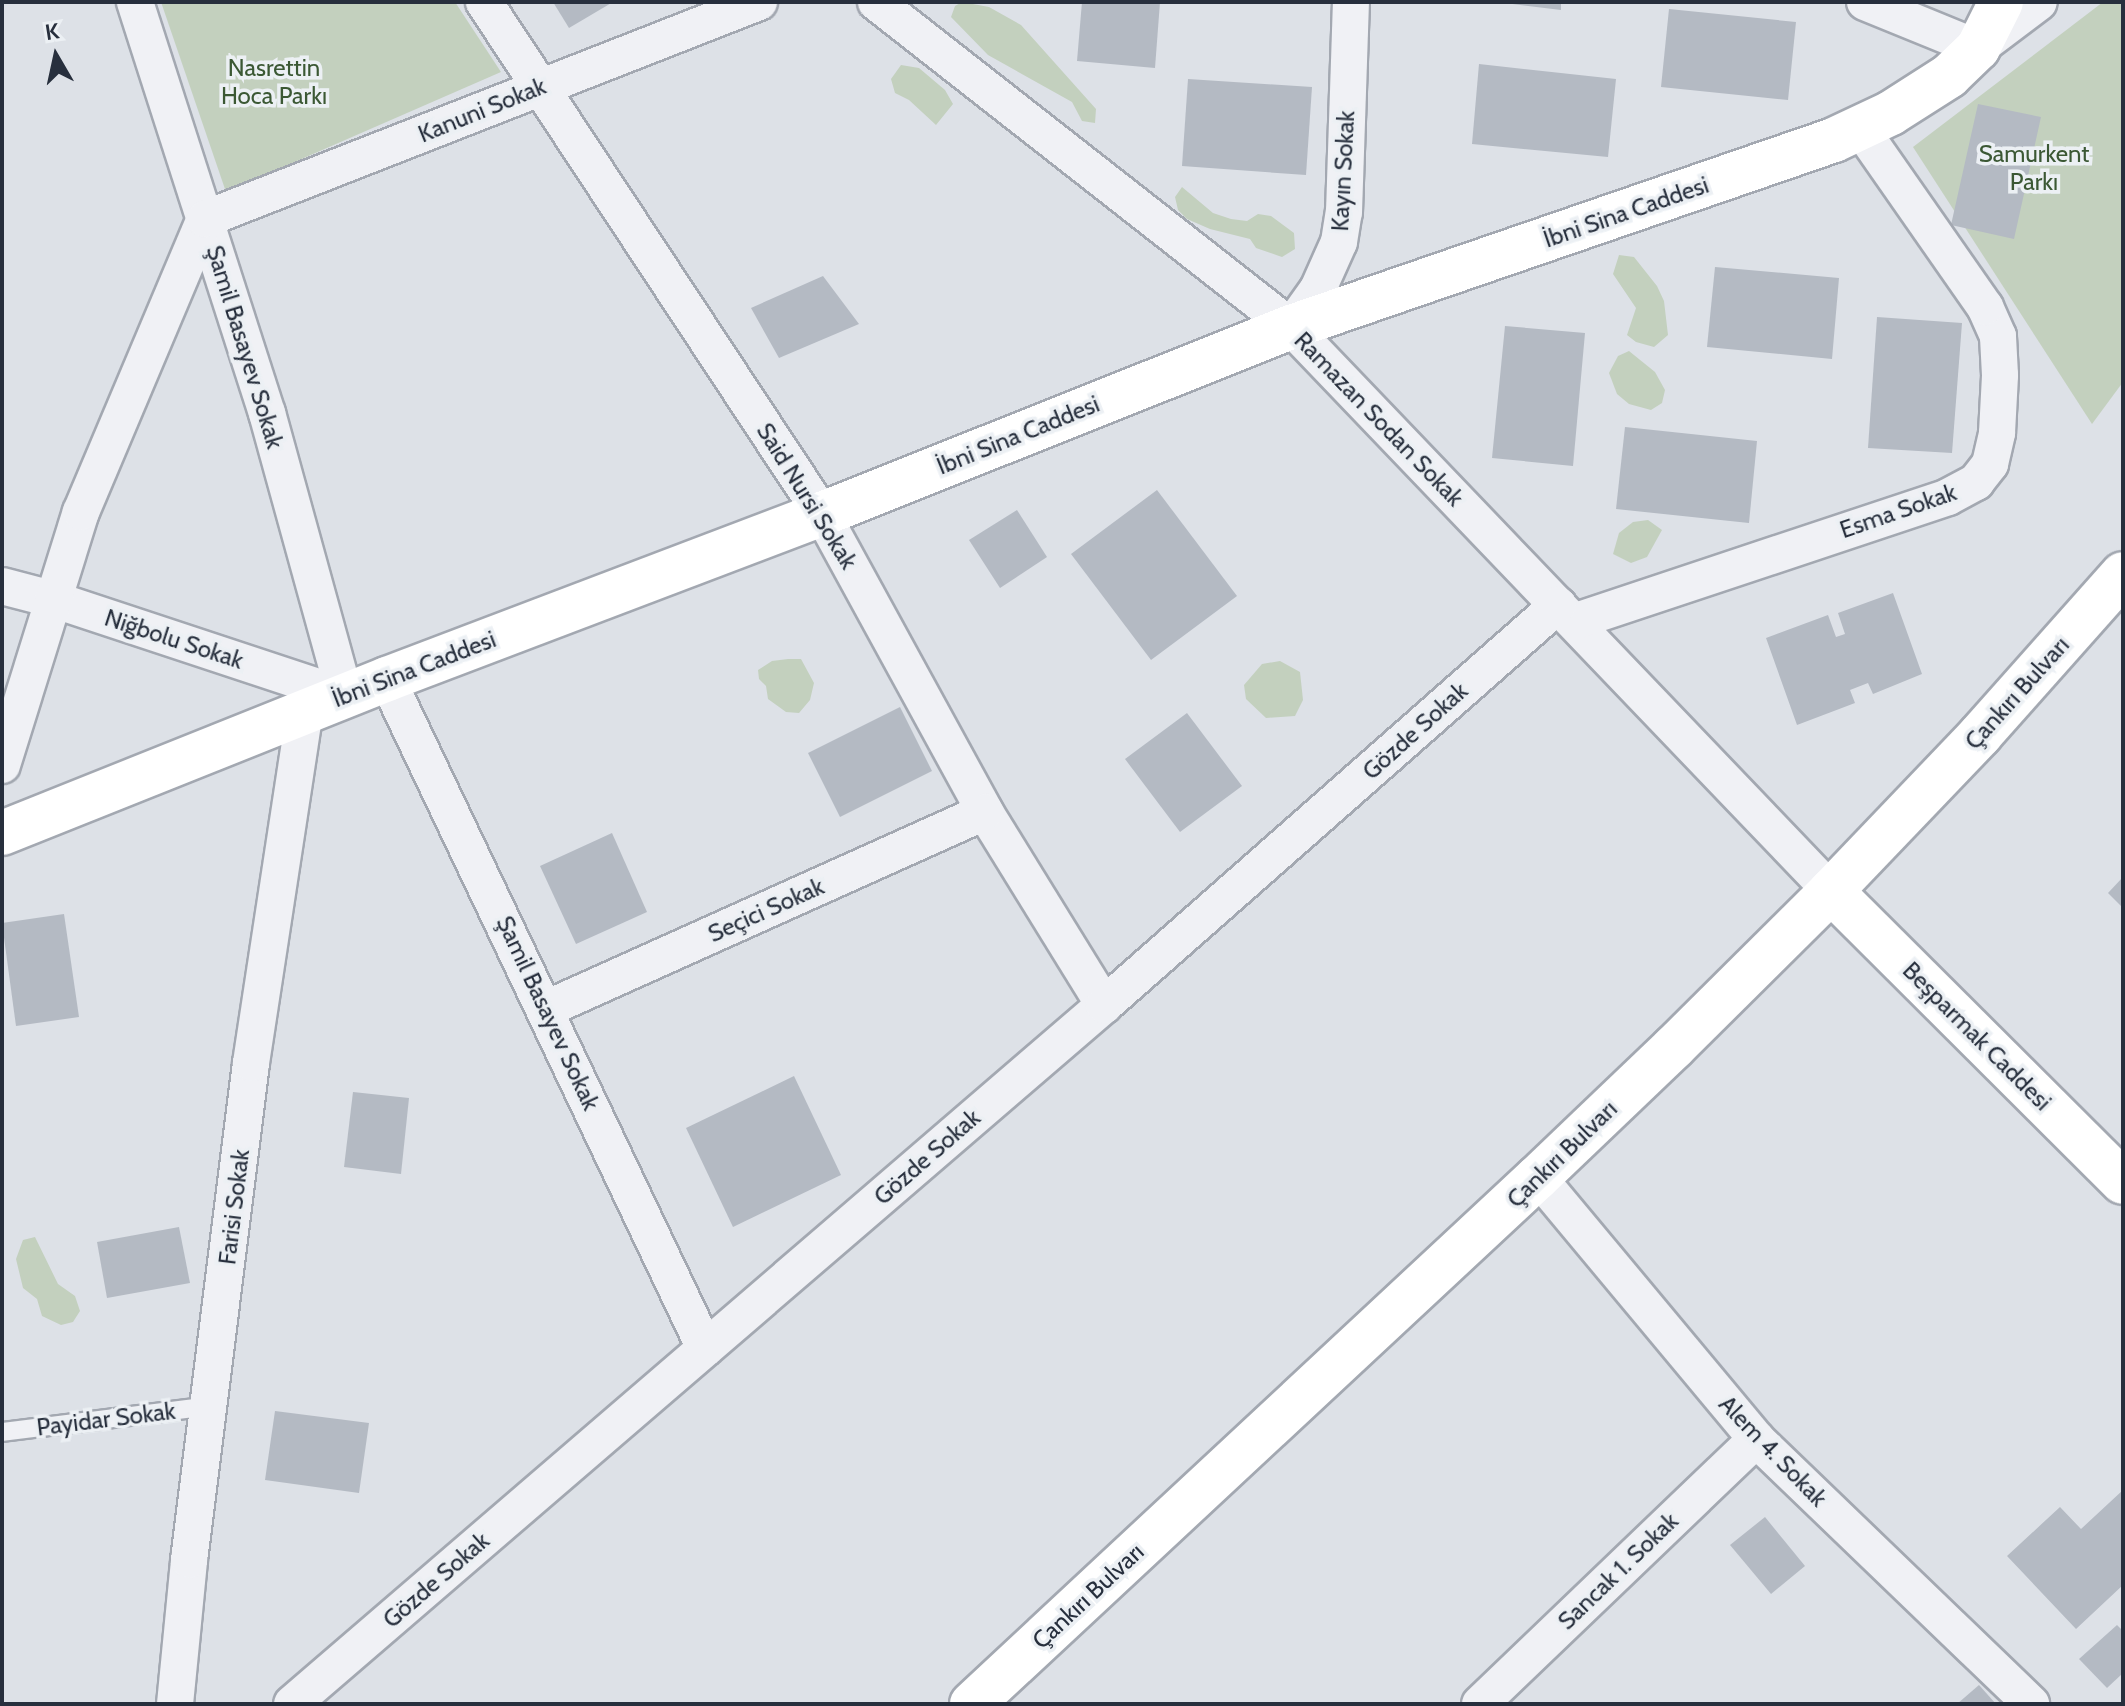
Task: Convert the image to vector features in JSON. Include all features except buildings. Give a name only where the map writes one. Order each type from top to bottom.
[{"type":"street","name":"Şamil Basayev Sokak","points":[[135,2],[267,413],[325,704]]},
{"type":"street","name":"Said Nursi Sokak","points":[[484,2],[822,514],[985,812],[1104,1005]]},
{"type":"street","name":"Kanuni Sokak","points":[[205,219],[759,2]]},
{"type":"street","name":"Ramazan Sodan Sokak","points":[[876,2],[1291,327],[1831,891]]},
{"type":"street","name":"Kayın Sokak","points":[[1291,327],[1318,289],[1339,242],[1344,212],[1351,2]]},
{"type":"street","points":[[1865,2],[1978,48],[2039,2]]},
{"type":"street","name":"İbni Sina Caddesi","points":[[2,833],[387,679],[822,514],[1291,327],[1861,129],[1920,95],[1978,48],[2001,2]]},
{"type":"street","name":"Esma Sokak","points":[[1567,613],[1948,497],[1976,482],[1990,464],[2000,389],[1998,336],[1985,307],[1861,129]]},
{"type":"street","points":[[2,765],[81,512],[205,219]]},
{"type":"street","name":"Çankırı Bulvarı","points":[[972,1704],[1538,1177],[1831,891],[1980,735],[2121,579]]},
{"type":"street","name":"Niğbolu Sokak","points":[[2,586],[52,599],[325,704]]},
{"type":"street","name":"Gözde Sokak","points":[[292,1704],[1104,1005],[1567,613]]},
{"type":"street","name":"Şamil Basayev Sokak","points":[[387,679],[705,1348]]},
{"type":"street","name":"Farisi Sokak","points":[[175,1704],[189,1560],[251,1063],[325,704]]},
{"type":"street","name":"Seçici Sokak","points":[[546,1009],[985,812]]},
{"type":"street","name":"Beşparmak Caddesi","points":[[1831,891],[2123,1182]]},
{"type":"street","name":"Alem 4. Sokak","points":[[1538,1177],[1756,1439],[2031,1704]]},
{"type":"street","name":"Sancak 1. Sokak","points":[[1480,1704],[1756,1439]]},
{"type":"lane","name":"Payidar Sokak","points":[[2,1432],[210,1406]]},
{"type":"green space","name":"Nasrettin Hoca Parkı","points":[[161,2],[455,2],[501,72],[226,192]]},
{"type":"green space","points":[[962,2],[989,7],[1021,25],[1096,109],[1095,123],[1082,121],[1072,102],[988,55],[951,17],[955,6]]},
{"type":"green space","name":"Samurkent Parkı","points":[[2103,2],[2123,2],[2123,382],[2092,424],[1913,147]]},
{"type":"green space","points":[[901,65],[919,68],[945,90],[953,104],[936,125],[909,100],[895,93],[891,79]]},
{"type":"green space","points":[[1182,187],[1213,213],[1231,219],[1247,221],[1258,214],[1271,216],[1294,233],[1295,249],[1282,257],[1256,248],[1250,239],[1210,229],[1187,219],[1178,210],[1175,197]]},
{"type":"green space","points":[[1619,255],[1634,257],[1657,286],[1664,301],[1668,335],[1654,347],[1636,342],[1627,335],[1636,308],[1613,274]]},
{"type":"green space","points":[[1629,351],[1655,372],[1665,390],[1662,403],[1651,410],[1629,404],[1617,394],[1609,373],[1618,356]]},
{"type":"green space","points":[[1648,520],[1662,530],[1647,557],[1631,563],[1613,554],[1619,533],[1633,522]]},
{"type":"green space","points":[[801,659],[814,683],[810,700],[799,713],[786,712],[768,699],[766,686],[759,679],[758,670],[772,661]]},
{"type":"green space","points":[[1280,661],[1300,672],[1303,700],[1295,716],[1266,718],[1246,699],[1244,685],[1262,664]]},
{"type":"green space","points":[[35,1237],[58,1284],[75,1296],[80,1311],[73,1322],[61,1325],[42,1316],[37,1299],[23,1288],[16,1259],[23,1240]]}]
